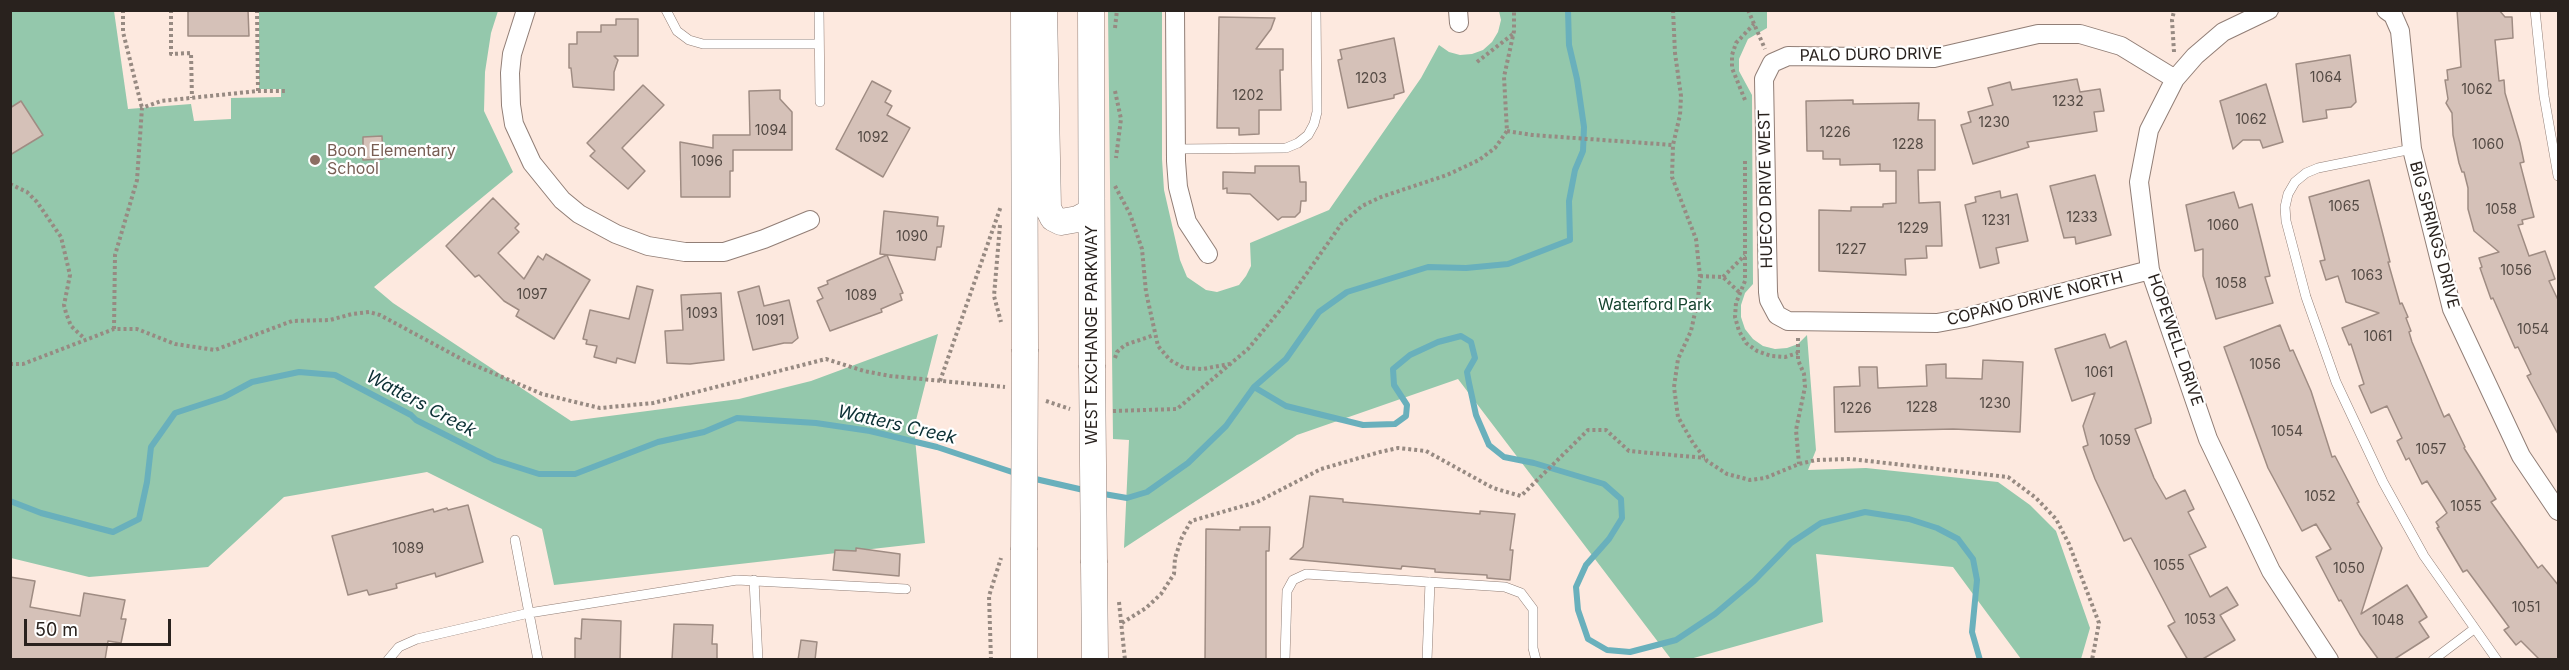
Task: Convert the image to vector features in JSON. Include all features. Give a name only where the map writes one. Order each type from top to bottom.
[{"type":"main road","points":[[1024,10],[1025,349],[1013,552],[1024,660]]},
{"type":"main road","points":[[1044,10],[1048,208],[1053,218],[1061,222],[1078,219],[1091,212]]},
{"type":"main road","name":"WEST EXCHANGE PARKWAY","points":[[1091,10],[1091,212],[1103,361],[1094,564],[1095,660]]},
{"type":"street","points":[[526,10],[512,54],[510,73],[509,89],[514,124],[532,162],[562,200],[579,214],[616,234],[648,246],[685,252],[724,252],[810,220]]},
{"type":"street","points":[[1175,10],[1178,187],[1187,222],[1209,254]]},
{"type":"street","name":"HOPEWELL DRIVE","points":[[2269,10],[2223,32],[2195,56],[2175,79],[2149,130],[2139,182],[2150,270],[2208,439],[2271,572],[2329,660]]},
{"type":"street","name":"BIG SPRINGS DRIVE","points":[[2386,10],[2393,15],[2400,31],[2412,149],[2452,309],[2521,456],[2559,511]]},
{"type":"street","name":"PALO DURO DRIVE","points":[[1772,63],[1788,56],[1934,58],[2038,34],[2080,34],[2121,46],[2175,79]]},
{"type":"street","name":"HUECO DRIVE WEST","points":[[1772,63],[1764,79],[1768,292],[1769,300],[1777,315]]},
{"type":"street","name":"COPANO DRIVE NORTH","points":[[1777,315],[1788,321],[1797,322],[1937,323],[2150,270]]},
{"type":"lane","points":[[666,10],[677,31],[689,40],[703,44],[818,44]]},
{"type":"lane","points":[[819,10],[819,102]]},
{"type":"lane","points":[[1176,149],[1286,148],[1298,143],[1308,135],[1317,112],[1316,10]]},
{"type":"lane","points":[[2535,10],[2544,96],[2559,176]]},
{"type":"lane","points":[[2412,149],[2318,168],[2306,173],[2295,182],[2288,194],[2285,207],[2286,221],[2306,297],[2336,382],[2383,483],[2418,545],[2474,629],[2498,660]]},
{"type":"lane","points":[[515,540],[538,660]]},
{"type":"lane","points":[[1285,660],[1287,591],[1293,580],[1306,573],[1505,587],[1521,593],[1533,609],[1533,648],[1536,660]]},
{"type":"lane","points":[[388,660],[399,647],[417,639],[529,614],[737,580],[906,589]]},
{"type":"lane","points":[[754,580],[758,660]]},
{"type":"lane","points":[[1427,660],[1430,582]]},
{"type":"lane","points":[[2433,660],[2474,629]]},
{"type":"path","points":[[114,329],[115,255],[137,180],[142,108],[123,32],[123,10]]},
{"type":"path","points":[[171,10],[171,54],[191,53],[192,98]]},
{"type":"path","points":[[257,10],[258,91]]},
{"type":"path","points":[[1114,31],[1117,10]]},
{"type":"path","points":[[1103,412],[1177,409],[1248,349],[1286,303],[1342,223],[1362,206],[1381,197],[1447,175],[1479,160],[1495,148],[1507,131],[1504,77],[1514,34],[1514,10]]},
{"type":"path","points":[[1673,10],[1674,44],[1681,96],[1680,115],[1673,145],[1672,177],[1694,230],[1700,276],[1691,331],[1678,359],[1674,387],[1678,417],[1705,458],[1727,474],[1750,480],[1765,478],[1799,464],[1816,460],[1851,459],[2008,477],[2036,498],[2056,519],[2069,544],[2099,623],[2092,660]]},
{"type":"path","points":[[1748,10],[1772,63]]},
{"type":"path","points":[[2175,79],[2172,11],[2198,10]]},
{"type":"path","points":[[1477,62],[1514,34]]},
{"type":"path","points":[[1115,89],[1121,119],[1115,162]]},
{"type":"path","points":[[142,108],[161,101],[258,91],[285,91]]},
{"type":"path","points":[[1507,131],[1532,135],[1673,145]]},
{"type":"path","points":[[1114,181],[1115,189],[1130,214],[1142,249],[1146,292],[1154,335],[1163,353],[1184,368],[1203,369],[1230,364]]},
{"type":"path","points":[[10,184],[27,192],[38,202],[61,237],[70,275],[64,306],[67,320],[85,339]]},
{"type":"path","points":[[1001,195],[994,296],[1003,328]]},
{"type":"path","points":[[940,381],[1001,207]]},
{"type":"path","points":[[1723,277],[1745,255]]},
{"type":"path","points":[[1700,276],[1723,277],[1740,293]]},
{"type":"path","points":[[10,364],[23,364],[114,329],[137,329],[175,344],[215,350],[292,321],[330,320],[369,312],[380,315],[467,362],[542,394],[600,408],[653,403],[818,359],[836,361],[864,371],[890,376],[987,384],[1015,390]]},
{"type":"path","points":[[1797,322],[1798,360],[1805,387],[1796,430],[1799,464]]},
{"type":"path","points":[[1103,361],[1125,345],[1154,335]]},
{"type":"path","points":[[1037,398],[1071,409]]},
{"type":"path","points":[[1122,623],[1146,608],[1161,594],[1174,574],[1175,558],[1182,537],[1191,521],[1257,502],[1321,469],[1398,447],[1426,451],[1493,488],[1521,496],[1588,430],[1606,430],[1629,452],[1705,458]]},
{"type":"path","points":[[991,660],[989,596],[1013,552]]},
{"type":"path","points":[[1119,596],[1125,660]]},
{"type":"green space","points":[[11,11],[114,11],[128,109],[191,104],[194,121],[231,119],[231,98],[281,97],[281,89],[259,89],[259,11],[498,11],[491,33],[485,72],[484,111],[513,172],[374,287],[393,303],[571,421],[739,399],[811,381],[938,334],[914,428],[925,543],[554,585],[542,529],[427,472],[284,497],[208,567],[89,577],[11,558]]},
{"type":"green space","name":"Waterford Park","points":[[1108,11],[1162,11],[1164,190],[1180,260],[1187,277],[1206,290],[1217,292],[1239,285],[1246,276],[1251,266],[1250,243],[1329,210],[1421,78],[1439,45],[1449,52],[1460,55],[1483,50],[1498,32],[1501,20],[1499,11],[1767,11],[1767,28],[1748,39],[1739,59],[1739,71],[1752,95],[1753,284],[1745,293],[1741,305],[1741,317],[1745,329],[1763,346],[1775,349],[1787,348],[1798,344],[1807,335],[1816,450],[1808,470],[1866,468],[1998,482],[2030,505],[2056,531],[2090,628],[2081,659],[2021,659],[1953,567],[1816,554],[1823,622],[1690,659],[1671,659],[1458,379],[1297,435],[1124,548],[1129,440],[1113,439]]},
{"type":"building","points":[[188,10],[248,10],[249,36],[188,36]]},
{"type":"building","points":[[2457,10],[2499,10],[2505,17],[2512,17],[2513,38],[2495,40],[2499,81],[2504,80],[2505,93],[2520,143],[2524,162],[2520,163],[2534,217],[2522,220],[2523,224],[2518,225],[2529,256],[2545,251],[2555,279],[2549,281],[2559,302],[2559,436],[2527,376],[2531,374],[2518,347],[2515,348],[2493,298],[2491,299],[2480,268],[2482,267],[2479,258],[2499,252],[2474,231],[2468,209],[2468,188],[2459,163],[2453,135],[2452,113],[2446,103],[2448,99],[2445,80],[2448,80],[2447,70],[2461,67]]},
{"type":"building","points":[[1219,17],[1275,18],[1271,29],[1256,49],[1283,49],[1283,70],[1280,70],[1281,110],[1259,110],[1259,134],[1239,135],[1239,128],[1217,128]]},
{"type":"building","points":[[616,19],[638,19],[638,56],[614,56],[618,60],[614,72],[614,90],[573,87],[571,68],[569,68],[569,44],[577,44],[577,32],[601,32],[601,25],[616,25]]},
{"type":"building","points":[[1394,38],[1404,92],[1394,95],[1394,98],[1348,108],[1338,60],[1342,59],[1340,50]]},
{"type":"building","points":[[2350,55],[2356,102],[2351,107],[2326,110],[2327,118],[2303,122],[2296,64]]},
{"type":"building","points":[[2077,79],[2080,92],[2100,89],[2104,111],[2094,112],[2097,131],[2027,142],[2029,147],[1973,164],[1961,125],[1971,122],[1968,112],[1993,105],[1988,88],[2010,82],[2012,90]]},
{"type":"building","points":[[872,81],[891,91],[885,102],[892,106],[887,115],[910,128],[883,177],[836,149]]},
{"type":"building","points":[[2266,84],[2283,142],[2263,148],[2260,140],[2243,140],[2233,149],[2220,101]]},
{"type":"building","points":[[643,85],[664,105],[622,148],[645,171],[628,189],[590,156],[595,151],[587,143]]},
{"type":"building","points":[[780,90],[780,99],[792,112],[792,150],[733,150],[730,197],[681,197],[680,142],[713,148],[713,135],[750,135],[749,91]]},
{"type":"building","points":[[1853,100],[1853,104],[1919,103],[1918,120],[1935,120],[1935,170],[1918,170],[1919,203],[1940,202],[1942,246],[1926,246],[1927,258],[1905,259],[1906,275],[1819,271],[1819,210],[1851,211],[1851,207],[1883,207],[1883,204],[1896,203],[1896,171],[1880,171],[1880,164],[1840,165],[1840,159],[1823,159],[1823,151],[1807,151],[1806,101]]},
{"type":"building","points":[[21,101],[43,135],[10,155],[10,108]]},
{"type":"building","points":[[382,136],[383,159],[363,160],[363,137]]},
{"type":"building","points":[[1255,166],[1299,166],[1300,182],[1306,182],[1306,201],[1301,201],[1300,212],[1295,217],[1282,217],[1278,220],[1250,194],[1227,193],[1227,188],[1223,189],[1223,172],[1255,173]]},
{"type":"building","points":[[2095,175],[2111,235],[2076,244],[2075,237],[2064,238],[2050,186]]},
{"type":"building","points":[[2369,180],[2390,262],[2388,262],[2400,304],[2402,303],[2408,317],[2406,318],[2412,342],[2444,417],[2449,414],[2464,448],[2496,499],[2491,502],[2538,568],[2542,565],[2559,586],[2559,660],[2540,660],[2521,641],[2516,645],[2504,630],[2509,627],[2467,570],[2463,572],[2437,528],[2439,527],[2436,522],[2447,513],[2427,481],[2422,484],[2409,458],[2406,460],[2397,441],[2402,438],[2387,406],[2371,413],[2359,386],[2364,384],[2351,344],[2349,345],[2342,328],[2379,313],[2346,302],[2338,276],[2326,280],[2320,261],[2325,260],[2309,197]]},
{"type":"building","points":[[2000,191],[2001,198],[2017,194],[2028,241],[1996,248],[1999,263],[1980,268],[1965,205],[1976,202],[1975,197]]},
{"type":"building","points":[[2234,192],[2239,208],[2252,204],[2270,276],[2265,277],[2273,303],[2216,319],[2203,276],[2203,249],[2195,251],[2186,205]]},
{"type":"building","points":[[493,198],[519,224],[515,228],[519,232],[498,253],[524,279],[538,256],[543,260],[546,254],[590,280],[554,339],[516,316],[519,310],[504,301],[479,275],[475,277],[446,246]]},
{"type":"building","points":[[884,211],[938,217],[937,226],[944,226],[941,247],[937,247],[935,260],[880,254]]},
{"type":"building","points":[[887,255],[903,293],[900,294],[902,300],[881,309],[882,312],[830,331],[817,301],[823,298],[818,288],[828,284],[827,281]]},
{"type":"building","points":[[637,286],[653,290],[635,363],[617,358],[616,363],[594,357],[597,346],[586,344],[587,340],[583,339],[590,310],[629,319]]},
{"type":"building","points":[[759,286],[764,306],[789,300],[798,338],[792,343],[753,350],[738,292]]},
{"type":"building","points":[[721,293],[724,360],[690,364],[667,363],[665,331],[683,330],[681,295]]},
{"type":"building","points":[[2280,325],[2290,351],[2293,350],[2311,391],[2332,457],[2335,456],[2382,548],[2361,614],[2407,585],[2427,617],[2419,622],[2429,637],[2393,660],[2379,660],[2360,634],[2341,600],[2339,601],[2316,557],[2331,549],[2316,524],[2302,531],[2268,468],[2224,347]]},
{"type":"building","points":[[2105,334],[2110,348],[2126,341],[2151,419],[2151,423],[2135,429],[2154,478],[2166,499],[2185,490],[2194,509],[2188,512],[2206,547],[2189,555],[2210,597],[2227,587],[2238,605],[2220,615],[2235,640],[2201,660],[2188,660],[2168,626],[2175,622],[2131,538],[2124,541],[2083,447],[2088,445],[2083,426],[2095,393],[2072,401],[2055,349]]},
{"type":"building","points":[[1983,360],[2023,362],[2020,432],[1953,429],[1835,432],[1834,387],[1860,386],[1859,367],[1877,367],[1878,388],[1927,386],[1926,365],[1946,364],[1946,378],[1982,379]]},
{"type":"building","points":[[1310,496],[1343,499],[1343,502],[1480,514],[1480,511],[1515,514],[1510,550],[1513,550],[1510,580],[1487,578],[1487,575],[1435,572],[1435,569],[1402,566],[1401,569],[1290,559],[1303,547]]},
{"type":"building","points":[[468,505],[483,562],[436,577],[435,573],[396,584],[397,588],[369,595],[367,590],[348,595],[332,536],[433,509],[434,512]]},
{"type":"building","points":[[1240,527],[1270,527],[1269,551],[1266,551],[1266,660],[1205,660],[1206,529],[1240,530]]},
{"type":"building","points":[[856,548],[900,554],[899,576],[833,570],[835,550],[856,551]]},
{"type":"building","points":[[10,577],[35,581],[30,607],[80,616],[84,593],[125,600],[121,619],[126,619],[121,643],[108,641],[105,660],[10,660]]},
{"type":"building","points":[[582,619],[621,621],[620,660],[575,660],[575,638],[581,639]]},
{"type":"building","points":[[674,624],[713,625],[712,644],[717,644],[717,660],[672,660]]},
{"type":"building","points":[[801,640],[817,642],[815,660],[798,660]]},
{"type":"waterway","name":"Watters Creek","points":[[1098,493],[1127,498],[1147,492],[1188,463],[1226,426],[1254,387],[1286,359],[1319,312],[1347,292],[1428,267],[1466,268],[1508,264],[1570,240],[1569,201],[1575,170],[1583,151],[1584,127],[1569,45],[1568,10]]},
{"type":"waterway","points":[[1254,387],[1286,406],[1363,425],[1395,424],[1406,416],[1407,405],[1394,385],[1393,369],[1410,355],[1438,342],[1461,336],[1471,342],[1475,358],[1467,372],[1476,415],[1489,445],[1504,457],[1534,463],[1604,484],[1621,499],[1622,518],[1609,539],[1586,565],[1576,587],[1578,610],[1588,639],[1607,650],[1630,652],[1676,640],[1715,614],[1754,581],[1791,543],[1821,523],[1865,512],[1909,519],[1937,528],[1958,539],[1973,559],[1977,580],[1972,632],[1980,660]]},
{"type":"waterway","name":"Watters Creek","points":[[10,501],[41,513],[113,532],[139,519],[147,482],[151,447],[175,413],[224,397],[252,382],[299,372],[335,375],[495,460],[539,474],[575,474],[658,442],[704,432],[737,418],[816,423],[870,431],[937,447],[1018,474]]},
{"type":"waterway","name":"Watters Creek","points":[[1031,478],[1088,491]]},
{"type":"place","name":"Boon Elementary School","points":[[315,160]]}]
